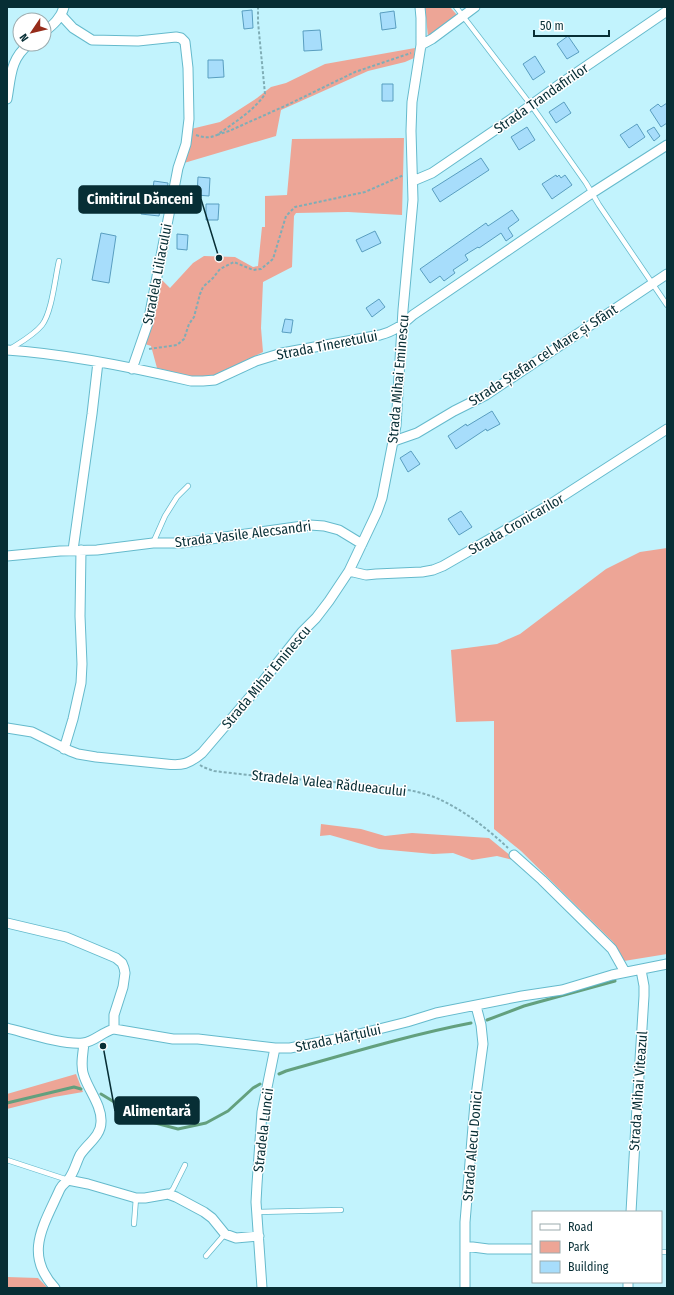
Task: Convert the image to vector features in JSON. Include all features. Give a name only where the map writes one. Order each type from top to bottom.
[{"type":"street","name":"Strada Mihai Eminescu","points":[[194,760],[202,753],[255,691],[329,601],[350,571],[382,498],[394,441],[400,384],[402,324],[413,200],[411,131],[412,102],[420,48],[422,18],[420,7]]},
{"type":"street","points":[[420,48],[475,7]]},
{"type":"street","points":[[52,25],[63,11]]},
{"type":"street","name":"Stradela Liliacului","points":[[63,11],[73,28],[92,40],[138,41],[176,37],[181,38],[185,42],[188,68],[188,132],[186,144],[178,168],[149,317],[140,348],[132,368]]},
{"type":"street","name":"Strada Trandafirilor","points":[[413,177],[432,173],[667,11]]},
{"type":"street","points":[[7,100],[12,66],[22,52]]},
{"type":"street","name":"Strada Tineretului","points":[[8,350],[25,351],[98,362],[191,381],[203,381],[215,380],[256,361],[282,353],[380,335],[396,329],[413,315],[592,193],[667,145]]},
{"type":"street","name":"Strada Ștefan cel Mare și Sfânt","points":[[394,441],[417,433],[454,411],[486,395],[667,274]]},
{"type":"street","points":[[64,748],[73,719],[81,683],[82,664],[77,550],[98,362]]},
{"type":"street","name":"Strada Cronicarilor","points":[[350,571],[366,574],[422,572],[443,566],[555,501],[667,429]]},
{"type":"street","name":"Strada Vasile Alecsandri","points":[[7,556],[34,552],[97,550],[153,543],[199,542],[310,525],[324,526],[339,530],[362,544]]},
{"type":"street","points":[[7,728],[32,732],[78,754],[177,765],[186,764],[194,760]]},
{"type":"street","points":[[514,855],[542,880],[612,949],[625,972]]},
{"type":"street","points":[[7,923],[66,937],[109,955],[122,963],[125,973],[123,987],[114,1015],[114,1029],[107,1031],[91,1040],[84,1043],[64,1041],[7,1028]]},
{"type":"street","name":"Strada Hârțului","points":[[114,1029],[173,1039],[290,1048],[330,1041],[407,1022],[436,1013],[522,996],[562,990],[596,979],[667,964]]},
{"type":"street","name":"Strada Mihai Viteazul","points":[[631,1211],[644,996],[641,970]]},
{"type":"street","name":"Strada Alecu Donici","points":[[465,1288],[465,1222],[475,1103],[482,1044],[481,1025],[476,1006]]},
{"type":"street","points":[[55,1288],[45,1276],[40,1266],[38,1245],[60,1189],[68,1180],[86,1147],[96,1137],[102,1123],[101,1114],[84,1076],[82,1068],[84,1043]]},
{"type":"street","name":"Stradela Luncii","points":[[262,1288],[257,1212],[257,1184],[262,1112],[275,1048]]},
{"type":"street","points":[[68,1180],[88,1184],[129,1197],[145,1198],[168,1194],[176,1196],[212,1218],[225,1234],[236,1238],[259,1236]]},
{"type":"street","points":[[465,1246],[488,1249],[532,1249]]},
{"type":"lane","points":[[456,7],[531,105],[667,305]]},
{"type":"lane","name":"Strada Tineretului","points":[[8,350],[37,330],[43,324],[48,315],[59,261]]},
{"type":"lane","points":[[153,543],[165,516],[177,497],[188,486]]},
{"type":"lane","points":[[7,1160],[68,1180]]},
{"type":"lane","points":[[168,1194],[173,1189],[185,1165]]},
{"type":"lane","points":[[134,1224],[136,1198]]},
{"type":"lane","points":[[257,1212],[341,1210]]},
{"type":"lane","points":[[206,1256],[225,1234]]},
{"type":"path","points":[[217,135],[261,100],[265,94],[258,22],[258,7]]},
{"type":"path","points":[[188,132],[201,137],[211,138],[285,106],[355,72],[420,48]]},
{"type":"path","points":[[140,348],[152,349],[170,347],[177,345],[184,339],[189,324],[194,317],[203,287],[220,269],[234,262],[253,270],[261,269],[273,259],[286,216],[295,207],[365,192],[403,175],[413,177]]},
{"type":"path","name":"Stradela Valea Rădueacului","points":[[194,760],[203,767],[214,771],[287,779],[384,786],[417,792],[440,800],[466,814],[497,838],[514,855]]},
{"type":"green space","points":[[425,7],[450,7],[457,15],[428,37]]},
{"type":"green space","points":[[415,48],[414,58],[405,62],[368,71],[281,110],[276,136],[184,163],[191,129],[220,122],[271,87],[286,83],[325,64]]},
{"type":"green space","points":[[404,138],[402,215],[348,212],[296,213],[294,216],[292,267],[263,282],[261,328],[263,352],[212,377],[194,377],[157,368],[151,346],[145,344],[161,279],[170,288],[193,263],[204,256],[235,257],[253,267],[258,266],[262,227],[265,227],[265,196],[287,195],[292,139]]},
{"type":"green space","points":[[667,548],[667,954],[624,961],[613,942],[521,851],[494,829],[494,721],[456,722],[451,650],[497,644],[520,634],[606,569],[640,552]]},
{"type":"green space","points":[[321,824],[361,829],[385,836],[412,833],[489,838],[517,861],[497,856],[472,860],[453,853],[433,854],[379,849],[330,835],[320,836]]},
{"type":"green space","points":[[76,1074],[83,1092],[54,1097],[7,1109],[7,1094]]},
{"type":"green space","points":[[7,1277],[38,1278],[48,1288],[7,1288]]},
{"type":"building","points":[[252,10],[253,28],[244,29],[242,11]]},
{"type":"building","points":[[394,11],[396,28],[382,30],[380,13]]},
{"type":"building","points":[[320,30],[322,50],[304,51],[303,31]]},
{"type":"building","points":[[568,36],[579,52],[567,59],[557,44]]},
{"type":"building","points":[[535,56],[545,72],[533,80],[523,64]]},
{"type":"building","points":[[208,60],[223,60],[224,77],[208,78]]},
{"type":"building","points":[[382,84],[393,84],[393,101],[382,101]]},
{"type":"building","points":[[564,102],[571,113],[556,123],[549,112]]},
{"type":"building","points":[[667,103],[667,123],[661,127],[650,110],[658,104],[661,107]]},
{"type":"building","points":[[637,124],[645,137],[629,148],[620,135]]},
{"type":"building","points":[[527,127],[535,140],[519,150],[511,137]]},
{"type":"building","points":[[654,127],[660,136],[654,141],[647,131]]},
{"type":"building","points":[[481,158],[489,170],[440,202],[432,189]]},
{"type":"building","points":[[556,175],[557,177],[559,175],[561,178],[565,175],[572,185],[552,199],[542,184]]},
{"type":"building","points":[[198,177],[210,178],[209,196],[197,195]]},
{"type":"building","points":[[154,181],[168,183],[166,198],[162,198],[159,216],[141,214],[141,208],[122,205],[125,190],[152,195]]},
{"type":"building","points":[[206,204],[219,204],[218,220],[206,220]]},
{"type":"building","points":[[512,210],[519,220],[508,228],[513,236],[506,241],[501,233],[479,248],[478,247],[465,255],[468,260],[453,270],[455,273],[444,281],[440,276],[430,283],[420,269],[486,223],[488,226]]},
{"type":"building","points":[[375,231],[381,243],[362,252],[356,240]]},
{"type":"building","points":[[101,233],[116,236],[109,283],[92,280]]},
{"type":"building","points":[[177,234],[188,235],[187,250],[177,249]]},
{"type":"building","points":[[379,299],[385,307],[372,317],[366,308]]},
{"type":"building","points":[[285,319],[293,320],[291,333],[282,332]]},
{"type":"building","points":[[492,411],[500,424],[487,431],[486,429],[456,449],[448,436],[466,424],[467,426]]},
{"type":"building","points":[[411,451],[420,464],[408,472],[400,458]]},
{"type":"building","points":[[461,511],[472,527],[459,535],[448,519]]},
{"type":"waterway","points":[[487,1020],[524,1006],[615,981]]},
{"type":"waterway","points":[[279,1074],[378,1045],[471,1023]]},
{"type":"waterway","points":[[101,1094],[144,1120],[178,1129],[206,1123],[228,1111],[253,1088],[260,1084]]},
{"type":"waterway","points":[[7,1103],[74,1087],[81,1089]]},
{"type":"place","name":"Cimitirul Dănceni","points":[[219,258]]},
{"type":"place","name":"Alimentară","points":[[103,1046]]}]
